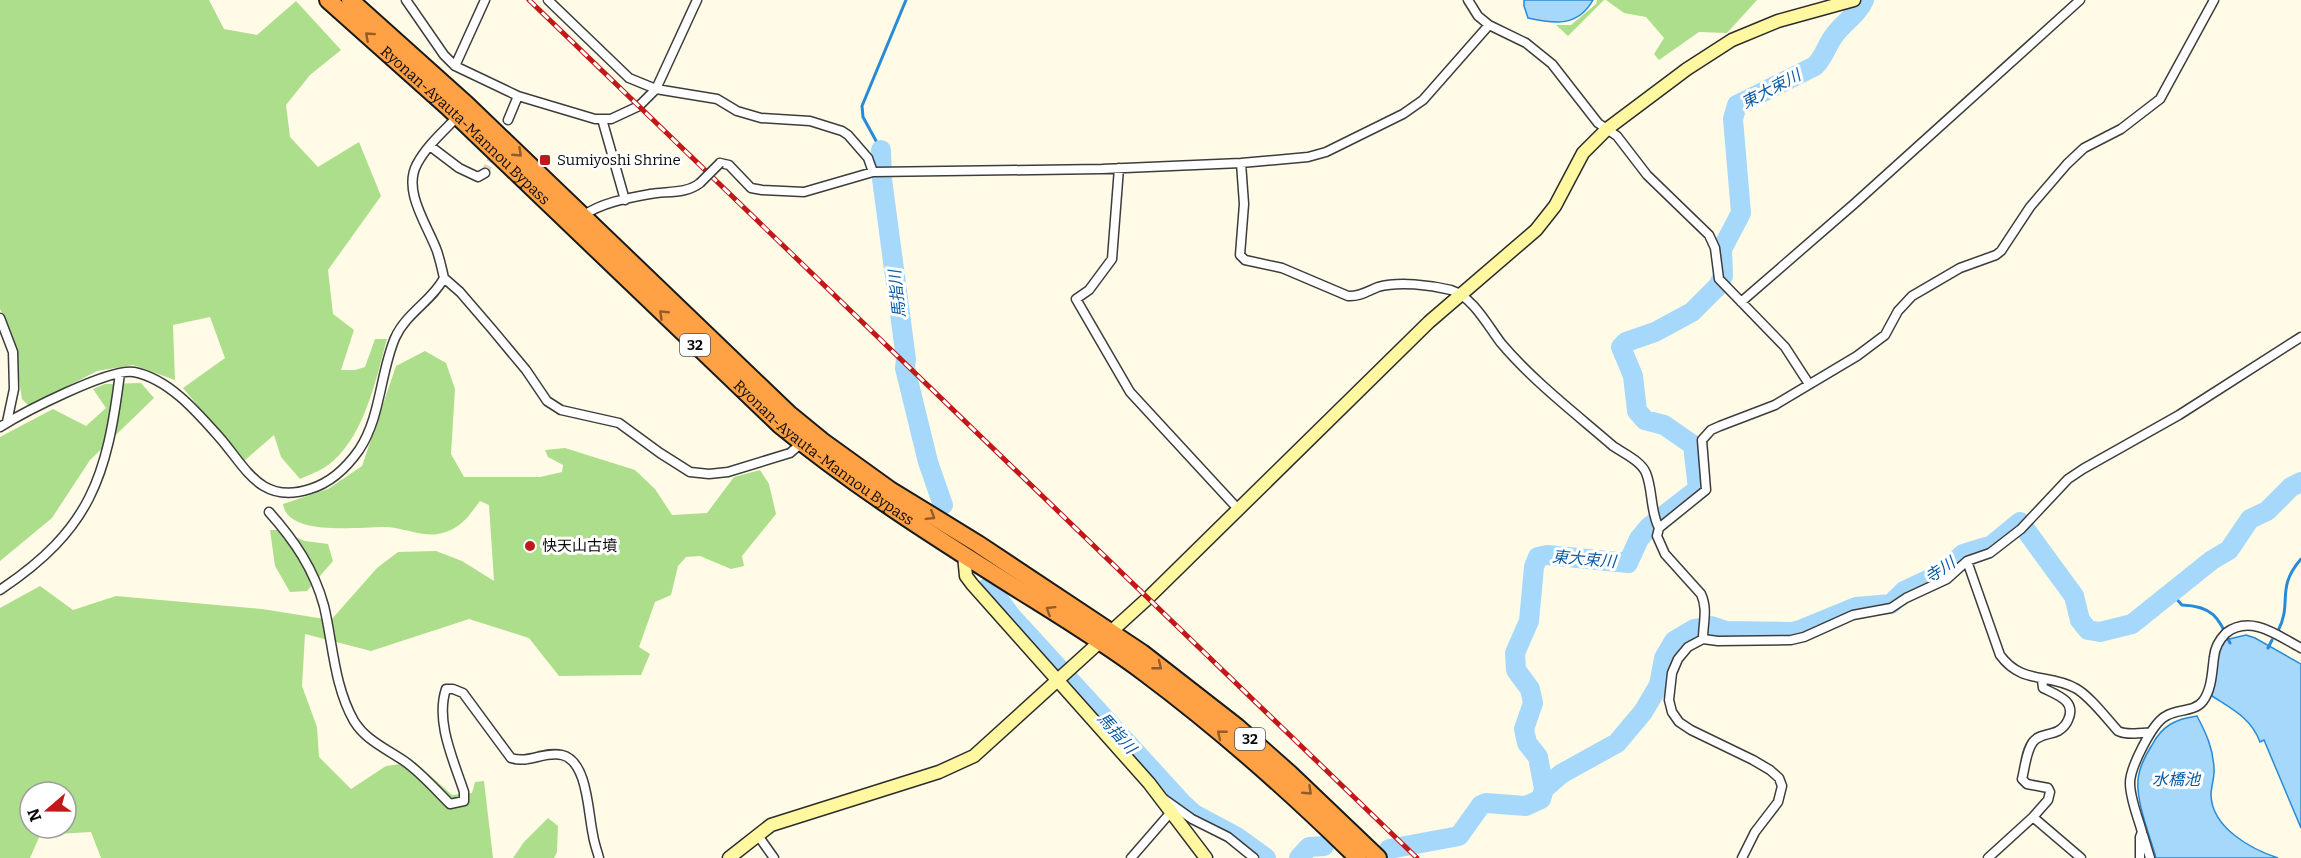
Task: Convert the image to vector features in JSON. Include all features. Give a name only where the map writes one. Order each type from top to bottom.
[{"type":"highway","name":"Ryonan-Ayauta-Mannou Bypass","points":[[328,0],[463,111],[583,216],[807,438],[978,544],[1105,637],[1293,796],[1358,858]]},
{"type":"highway","name":"Ryonan-Ayauta-Mannou Bypass","points":[[350,0],[735,384],[807,438],[890,508],[964,555],[1105,637],[1142,653],[1237,727],[1378,858]]},
{"type":"street","points":[[406,0],[444,55],[455,66],[518,96],[595,119],[617,117],[639,106],[656,89],[697,0]]},
{"type":"street","points":[[455,66],[485,0]]},
{"type":"street","points":[[548,0],[628,78],[656,89],[717,99],[737,111],[761,118],[810,121],[842,132],[848,135],[880,172]]},
{"type":"street","points":[[1468,0],[1478,16],[1489,26],[1526,43],[1552,64],[1598,123],[1617,136],[1647,175],[1709,235],[1715,248],[1720,281],[1785,347],[1809,384]]},
{"type":"street","points":[[729,858],[771,825],[958,765],[974,756],[1148,599],[1429,322],[1541,225],[1555,206],[1583,153],[1607,129],[1688,69],[1732,40],[1778,21],[1854,0]]},
{"type":"street","points":[[1741,302],[1845,212],[2080,0]]},
{"type":"street","points":[[1657,523],[1706,490],[1701,444],[1711,430],[1775,405],[1857,356],[1885,335],[1898,311],[1912,296],[1960,268],[1996,255],[2030,207],[2067,164],[2084,148],[2121,129],[2160,99],[2214,0]]},
{"type":"street","points":[[583,216],[593,209],[649,194],[692,189],[720,162],[729,165],[752,188],[804,192],[880,172],[1241,164],[1308,157],[1326,152],[1403,114],[1423,100],[1489,26]]},
{"type":"street","points":[[508,120],[518,96]]},
{"type":"street","points":[[463,111],[417,163],[412,185],[416,199],[437,251],[444,278],[460,292],[491,328],[526,370],[547,401],[561,410],[619,423],[690,472],[709,474],[728,472],[790,453],[807,438]]},
{"type":"street","points":[[602,119],[625,200]]},
{"type":"street","points":[[430,146],[459,168],[478,177],[486,173]]},
{"type":"street","points":[[1241,164],[1244,204],[1240,255],[1245,260],[1282,268],[1348,297],[1393,284],[1451,290],[1461,294],[1515,359],[1613,446],[1645,471],[1657,523],[1659,543],[1665,554],[1701,594],[1706,608],[1703,632],[1678,659],[1672,673],[1669,686],[1672,712],[1679,722],[1691,730],[1754,759],[1779,778],[1782,786],[1778,802],[1755,832],[1742,858]]},
{"type":"street","points":[[1119,168],[1112,259],[1089,290],[1076,299],[1130,392],[1238,509]]},
{"type":"street","points":[[4,425],[88,383],[120,373],[134,372],[177,394],[221,439],[245,472],[261,485],[280,493],[300,493],[323,486],[359,450],[373,420],[395,338],[406,321],[439,289],[444,278]]},
{"type":"street","points":[[0,318],[13,352],[14,389],[4,425]]},
{"type":"street","points":[[1703,632],[1718,641],[1779,640],[1804,637],[1853,615],[1891,608],[1906,598],[1947,579],[1967,561],[1990,553],[2023,527],[2068,479],[2082,469],[2179,415],[2301,337]]},
{"type":"street","points":[[0,590],[25,573],[63,539],[89,501],[97,483],[113,423],[120,373]]},
{"type":"street","points":[[269,512],[291,537],[308,564],[323,605],[337,678],[353,720],[364,735],[424,777],[450,804],[464,801],[464,792],[446,735],[441,710],[446,690],[453,689],[463,693],[511,758],[521,761],[549,754],[563,755],[571,759],[584,782],[599,858]]},
{"type":"street","points":[[964,555],[966,576],[972,585],[1062,676],[1159,795],[1206,858]]},
{"type":"street","points":[[1967,561],[2000,655],[2006,663],[2018,672],[2078,689],[2118,731],[2125,735],[2139,732],[2150,733]]},
{"type":"street","points":[[2150,858],[2130,783],[2132,772],[2157,721],[2164,716],[2196,707],[2205,699],[2209,691],[2215,649],[2227,633],[2235,627],[2252,624],[2301,648]]},
{"type":"street","points":[[1988,858],[2048,800],[2050,792],[2048,788],[2027,784],[2022,779],[2031,745],[2039,737],[2066,725],[2070,708],[2066,700],[2043,688],[2042,680]]},
{"type":"street","points":[[1159,795],[1192,819],[1228,837],[1254,858]]},
{"type":"street","points":[[1131,858],[1171,812]]},
{"type":"street","points":[[2032,817],[2081,858]]},
{"type":"street","points":[[2140,858],[2142,832]]},
{"type":"street","points":[[758,834],[774,858]]},
{"type":"green space","points":[[0,0],[209,0],[224,29],[257,35],[296,1],[341,50],[310,75],[286,105],[290,137],[318,167],[359,142],[381,196],[328,270],[333,314],[354,330],[341,370],[365,367],[375,339],[387,339],[374,388],[361,421],[344,449],[330,464],[300,479],[281,457],[274,435],[244,461],[183,388],[225,358],[210,317],[173,325],[175,380],[133,365],[97,371],[29,406],[22,399],[12,334],[0,309]]},
{"type":"green space","points":[[1597,0],[1604,0],[1568,36],[1556,25],[1571,25],[1596,4]]},
{"type":"green space","points":[[1606,0],[1757,0],[1727,33],[1699,32],[1659,60],[1654,54],[1664,38],[1646,17],[1624,13]]},
{"type":"green space","points":[[425,351],[446,363],[455,389],[451,454],[464,477],[540,477],[562,472],[563,465],[548,457],[545,450],[565,448],[635,470],[655,489],[672,515],[707,513],[734,477],[760,470],[769,484],[776,514],[742,556],[744,566],[731,569],[700,556],[686,557],[678,566],[671,595],[655,602],[639,647],[650,654],[641,675],[559,676],[529,638],[469,619],[371,651],[305,634],[302,686],[317,727],[319,757],[351,789],[386,766],[415,762],[452,795],[472,793],[475,782],[484,781],[493,858],[101,858],[91,832],[78,833],[78,780],[18,780],[18,840],[38,840],[30,858],[0,858],[0,608],[40,586],[73,610],[116,596],[262,609],[331,620],[377,568],[398,552],[436,551],[462,561],[494,581],[489,505],[480,501],[458,526],[433,535],[387,527],[312,526],[298,522],[288,515],[283,504],[328,489],[362,466],[396,366]]},
{"type":"green space","points":[[141,383],[154,398],[90,460],[52,518],[0,561],[0,437],[53,409],[86,426],[106,408],[93,389],[105,384]]},
{"type":"green space","points":[[270,530],[278,530],[305,541],[328,544],[333,561],[307,591],[290,592],[275,566]]},
{"type":"green space","points":[[548,818],[558,826],[557,852],[554,858],[513,858],[524,842]]},
{"type":"water","points":[[1524,0],[1593,0],[1587,9],[1573,19],[1547,22],[1528,18]]},
{"type":"water","points":[[2246,635],[2301,664],[2301,828],[2264,740],[2260,742],[2246,720],[2212,696],[2219,649],[2225,640]]},
{"type":"water","name":"水橋池","points":[[2197,716],[2212,754],[2214,771],[2211,795],[2218,818],[2245,843],[2278,858],[2156,858],[2139,798],[2140,771],[2149,749],[2165,728],[2176,721]]},
{"type":"waterway","points":[[881,150],[863,117],[862,106],[906,0]]},
{"type":"waterway","name":"東大束川","points":[[1389,849],[1459,836],[1481,805],[1486,803],[1526,806],[1541,799],[1544,789],[1538,757],[1527,743],[1524,729],[1533,703],[1530,689],[1516,670],[1515,653],[1529,621],[1534,567],[1538,557],[1547,555],[1628,563],[1639,539],[1649,527],[1698,489],[1693,445],[1664,425],[1645,420],[1637,411],[1633,376],[1621,347],[1626,342],[1655,332],[1692,312],[1718,286],[1723,276],[1722,249],[1741,213],[1733,119],[1737,105],[1815,66],[1837,32],[1864,0]]},
{"type":"waterway","name":"馬指川","points":[[881,150],[882,179],[906,359],[905,368],[928,462],[943,505]]},
{"type":"waterway","name":"寺川","points":[[1544,789],[1561,774],[1617,743],[1643,712],[1659,685],[1664,658],[1674,641],[1694,629],[1711,626],[1726,631],[1792,632],[1856,607],[1891,604],[1904,591],[1940,574],[1963,554],[1992,545],[2020,522],[2074,596],[2080,620],[2088,630],[2100,632],[2132,624],[2212,560],[2229,550],[2250,519],[2267,511],[2291,487],[2301,482]]},
{"type":"waterway","points":[[2278,631],[2284,612],[2286,587],[2293,570],[2301,559]]},
{"type":"waterway","name":"馬指川","points":[[989,586],[1011,616],[1182,803],[1194,814],[1237,837],[1266,858]]},
{"type":"waterway","points":[[2171,593],[2182,605],[2201,608],[2213,615],[2222,626],[2230,643]]},
{"type":"waterway","points":[[2268,648],[2272,640]]},
{"type":"waterway","name":"東大束川","points":[[1299,858],[1309,847],[1324,846]]},
{"type":"tunnel","points":[[485,173],[495,151]]},
{"type":"railway","points":[[529,0],[1417,858]]},
{"type":"place","name":"Sumiyoshi Shrine","points":[[545,160]]},
{"type":"place","name":"快天山古墳","points":[[530,546]]}]
